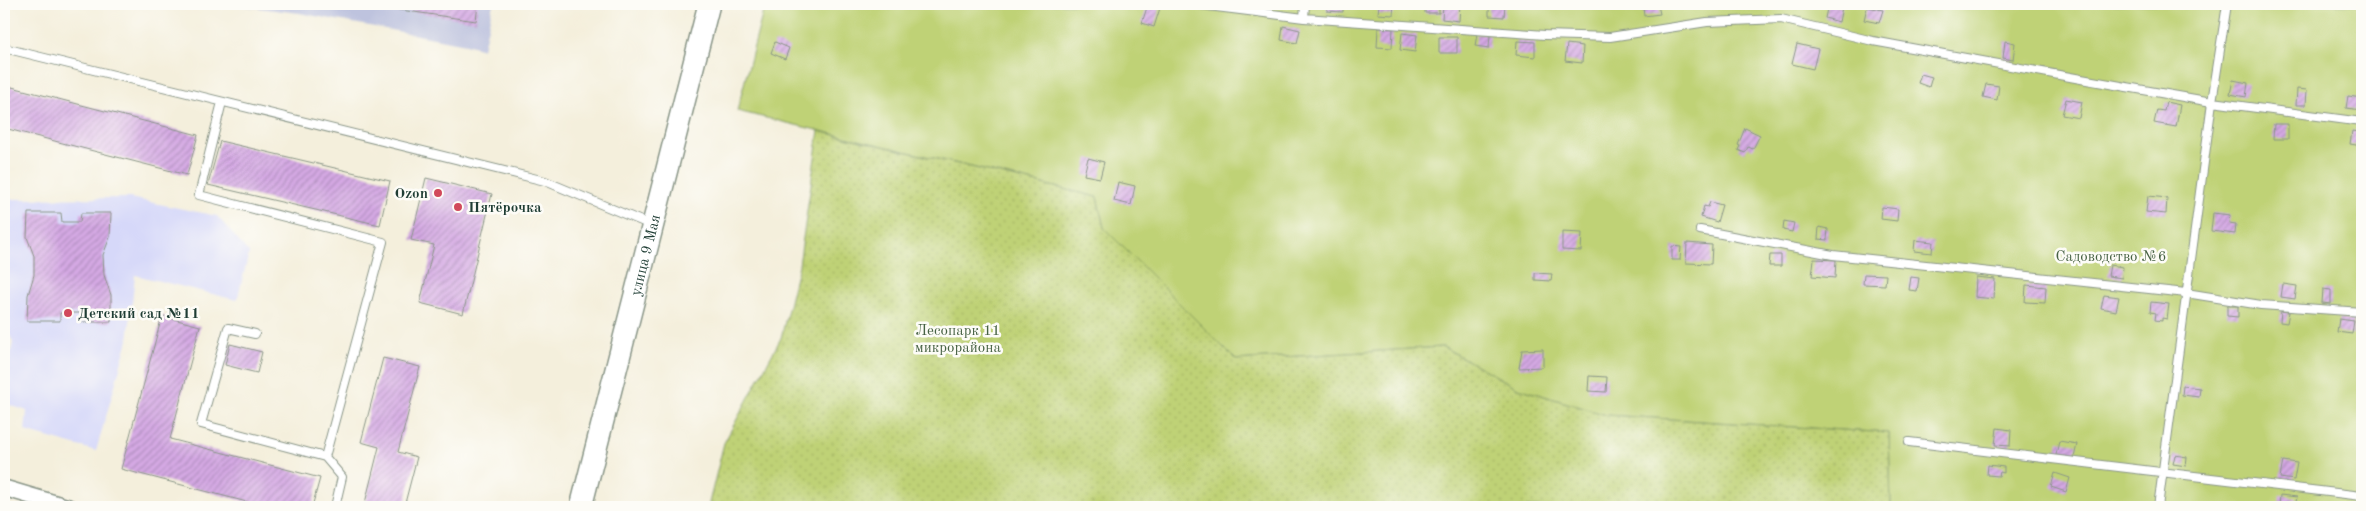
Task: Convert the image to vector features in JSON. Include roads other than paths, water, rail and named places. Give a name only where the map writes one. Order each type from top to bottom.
[{"type":"main road","name":"улица 9 Мая","points":[[581,507],[651,225],[709,4]]},
{"type":"street","points":[[4,488],[68,507]]},
{"type":"lane","points":[[1192,4],[1304,18],[1545,35],[1610,37],[1707,22],[1781,19],[1873,41],[2212,102],[2362,122]]},
{"type":"lane","points":[[1304,18],[1305,4]]},
{"type":"lane","points":[[2158,507],[2212,102],[2227,4]]},
{"type":"lane","points":[[4,48],[545,181],[651,225]]},
{"type":"lane","points":[[222,102],[199,195],[383,242],[325,457]]},
{"type":"lane","points":[[1700,230],[1833,255],[2186,293],[2261,305],[2362,312]]},
{"type":"lane","points":[[255,334],[228,328],[201,424],[325,457],[342,477],[335,507]]},
{"type":"lane","points":[[1909,442],[2362,496]]},
{"type":"place","name":"Ozon","points":[[438,193]]},
{"type":"place","name":"Пятёрочка","points":[[458,207]]},
{"type":"place","name":"Детский сад №11","points":[[68,313]]},
{"type":"park label","name":"Садоводство №6","points":[[2111,256]]},
{"type":"park label","name":"Лесопарк 11 микрорайона","points":[[958,338]]}]
